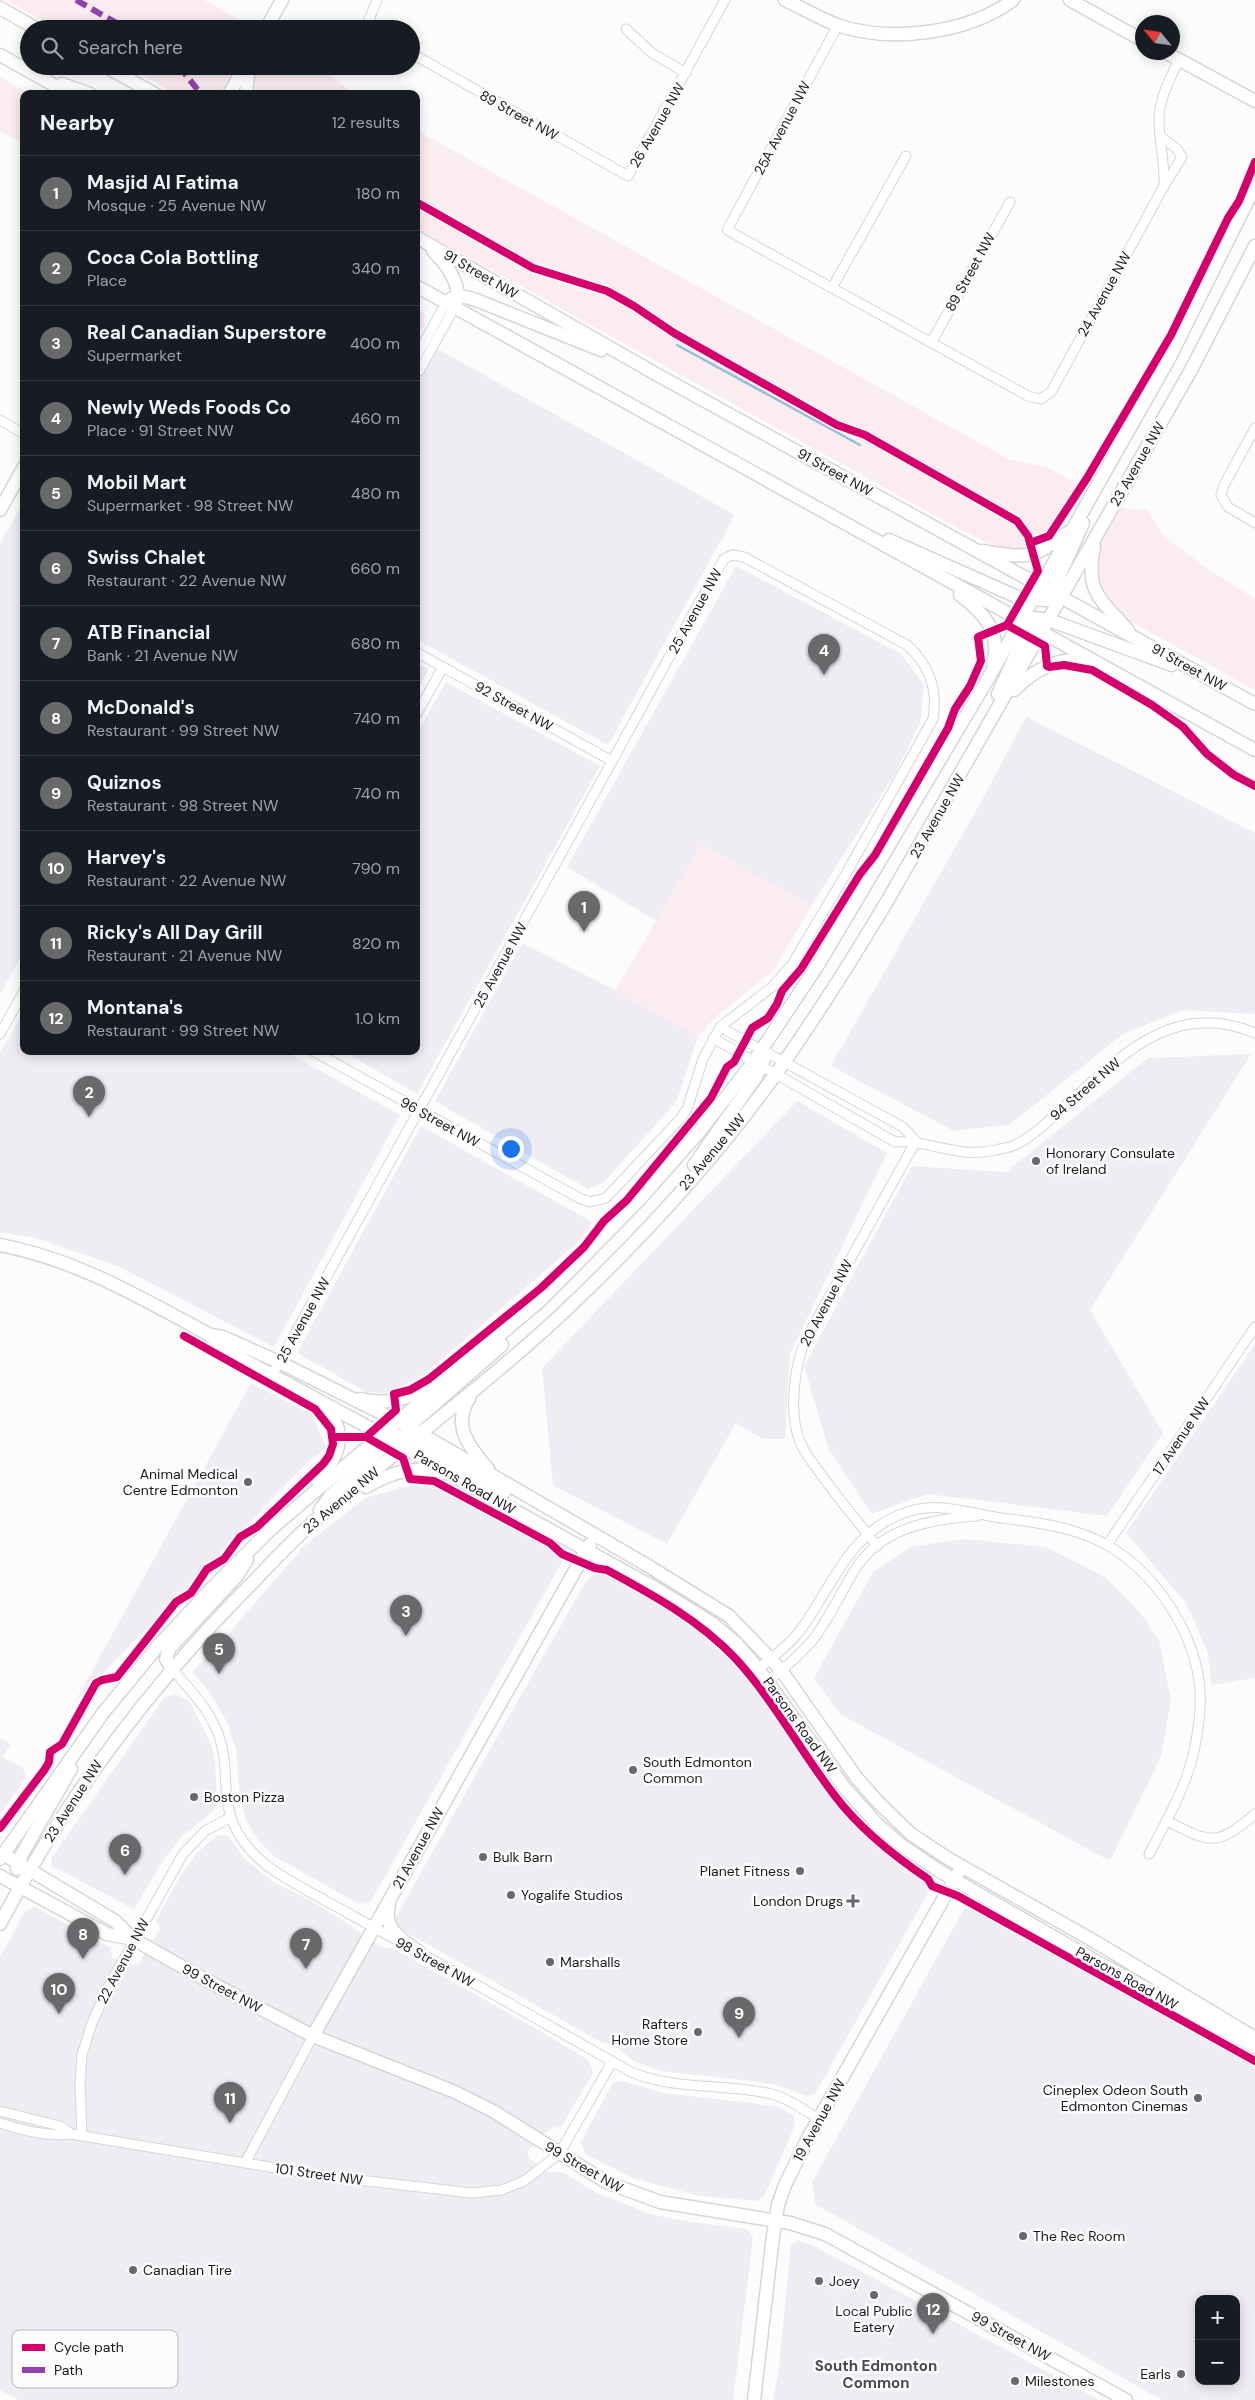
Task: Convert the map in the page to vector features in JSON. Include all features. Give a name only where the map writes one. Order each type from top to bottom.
[{"type":"main road","points":[[271,20],[282,0]]},
{"type":"main road","points":[[785,0],[838,25],[878,32],[914,34],[947,29],[977,19],[1013,0]]},
{"type":"main road","points":[[1070,0],[1135,36]]},
{"type":"main road","points":[[0,8],[21,20]]},
{"type":"main road","points":[[0,55],[20,66]]},
{"type":"main road","points":[[1179,60],[1255,101]]},
{"type":"main road","points":[[36,75],[63,90]]},
{"type":"main road","points":[[121,75],[148,90]]},
{"type":"main road","points":[[231,90],[240,75]]},
{"type":"main road","points":[[246,90],[248,75]]},
{"type":"main road","points":[[45,80],[77,90]]},
{"type":"main road","name":"23 Avenue NW","points":[[1040,585],[1175,348],[1255,186]]},
{"type":"main road","name":"91 Street NW","points":[[420,240],[656,374],[1040,585]]},
{"type":"main road","points":[[420,242],[442,261],[452,276],[453,302]]},
{"type":"main road","name":"23 Avenue NW","points":[[2,1857],[104,1712],[158,1646],[262,1537],[401,1434],[476,1389],[567,1309],[672,1201],[765,1068],[762,1049],[818,965],[989,677],[1035,620],[1046,598],[1096,537],[1191,370],[1255,246]]},
{"type":"main road","points":[[420,288],[453,302],[924,568],[1035,620],[1126,647],[1229,690]]},
{"type":"main road","points":[[453,302],[476,300],[656,374]]},
{"type":"main road","points":[[960,775],[1122,440]]},
{"type":"main road","points":[[0,510],[20,474]]},
{"type":"main road","name":"91 Street NW","points":[[845,524],[913,550],[1015,597],[1046,598],[1135,637],[1255,704]]},
{"type":"main road","points":[[974,550],[1026,555],[1042,550],[1071,530]]},
{"type":"main road","points":[[1096,537],[1090,571],[1092,585],[1104,605],[1135,637]]},
{"type":"main road","points":[[924,568],[983,614],[995,639],[996,654],[989,677]]},
{"type":"main road","points":[[1040,585],[1046,598]]},
{"type":"main road","name":"23 Avenue NW","points":[[541,1300],[639,1200],[700,1131],[765,1068],[781,1060],[837,985],[1042,632],[1035,620]]},
{"type":"main road","points":[[1042,632],[1255,750]]},
{"type":"main road","points":[[1000,705],[1024,680],[1058,661],[1084,661],[1113,672]]},
{"type":"main road","name":"Parsons Road NW","points":[[0,1245],[44,1255],[87,1270],[210,1335],[224,1337],[318,1381],[401,1434],[483,1493],[662,1592],[712,1623],[736,1643],[758,1668],[844,1787],[877,1824],[912,1853],[954,1880],[1099,1964],[1255,2047]]},
{"type":"main road","points":[[318,1381],[366,1400],[388,1402],[407,1398],[443,1377],[541,1300]]},
{"type":"main road","points":[[307,1528],[331,1495],[506,1341],[541,1300]]},
{"type":"main road","name":"Parsons Road NW","points":[[210,1335],[220,1347],[299,1390],[401,1434],[499,1480],[728,1616],[781,1670],[856,1777],[878,1802],[911,1834],[962,1867],[1092,1940],[1255,2038]]},
{"type":"main road","points":[[276,1377],[305,1386],[401,1434],[523,1502],[551,1510]]},
{"type":"main road","points":[[476,1389],[463,1410],[464,1429],[472,1451],[499,1480]]},
{"type":"main road","points":[[272,1528],[324,1472],[336,1456],[339,1446],[339,1432],[332,1416],[322,1406],[299,1390]]},
{"type":"main road","name":"23 Avenue NW","points":[[0,1924],[29,1870],[96,1765],[171,1668],[234,1600],[328,1509],[401,1434]]},
{"type":"main road","points":[[328,1509],[383,1477],[407,1471],[440,1472],[483,1493]]},
{"type":"main road","name":"21 Avenue NW","points":[[313,2036],[595,1536]]},
{"type":"main road","points":[[171,1668],[166,1658],[169,1649],[236,1577],[262,1537]]},
{"type":"main road","points":[[20,1887],[18,1863],[104,1712]]},
{"type":"main road","name":"99 Street NW","points":[[2,1857],[18,1863],[115,1921],[133,1939],[313,2036],[455,2092],[493,2111],[606,2182],[660,2202],[775,2220],[808,2227],[825,2234],[1126,2400]]},
{"type":"main road","name":"19 Avenue NW","points":[[754,2400],[775,2220],[790,2172],[962,1867]]},
{"type":"main road","name":"99 Street NW","points":[[0,1876],[106,1934],[133,1939]]},
{"type":"main road","points":[[400,1879],[386,1918],[394,1932],[419,1952]]},
{"type":"street","points":[[371,20],[377,0]]},
{"type":"street","name":"26 Avenue NW","points":[[628,176],[725,0]]},
{"type":"street","name":"25A Avenue NW","points":[[832,288],[727,230],[838,25]]},
{"type":"street","name":"26 Avenue NW","points":[[626,29],[652,53],[686,73]]},
{"type":"street","name":"89 Street NW","points":[[420,58],[628,176]]},
{"type":"street","name":"24 Avenue NW","points":[[1164,186],[1165,171],[1159,118],[1161,101],[1179,60]]},
{"type":"street","name":"24 Avenue NW","points":[[931,343],[1028,396],[1041,398],[1051,392],[1164,186],[1182,157],[1177,149],[1160,136]]},
{"type":"street","points":[[906,156],[832,288],[931,343]]},
{"type":"street","name":"89 Street NW","points":[[931,343],[1010,202]]},
{"type":"street","points":[[420,351],[453,302]]},
{"type":"street","points":[[420,371],[453,302]]},
{"type":"street","points":[[0,420],[20,432]]},
{"type":"street","points":[[1255,428],[1224,485],[1222,499],[1228,507],[1255,523]]},
{"type":"street","name":"25 Avenue NW","points":[[276,1377],[279,1362],[699,602],[722,563],[728,557],[736,555],[744,557],[907,645],[920,656],[929,673],[934,697],[932,719],[847,872],[782,977],[720,1027]]},
{"type":"street","name":"92 Street NW","points":[[420,654],[612,761]]},
{"type":"street","points":[[420,708],[443,667]]},
{"type":"street","points":[[0,1034],[20,999]]},
{"type":"street","name":"94 Street NW","points":[[765,1068],[896,1142],[916,1141],[942,1150],[960,1153],[982,1153],[1014,1146],[1044,1125],[1130,1050],[1156,1034],[1177,1026],[1206,1022],[1242,1028],[1255,1033]]},
{"type":"street","points":[[765,1068],[713,1038],[720,1027],[781,1060]]},
{"type":"street","name":"96 Street NW","points":[[320,1055],[579,1198],[596,1202],[612,1193],[680,1119],[687,1109],[713,1038]]},
{"type":"street","name":"94 Street NW","points":[[781,1060],[903,1128],[916,1141]]},
{"type":"street","name":"20 Avenue NW","points":[[877,1546],[833,1490],[800,1443],[794,1409],[795,1380],[798,1355],[806,1338],[916,1141]]},
{"type":"street","name":"17 Avenue NW","points":[[1107,1545],[1255,1327]]},
{"type":"street","points":[[758,1668],[771,1659],[798,1632],[846,1557],[868,1534],[898,1515],[928,1507],[963,1509],[980,1516]]},
{"type":"street","points":[[768,1681],[814,1638],[855,1569],[877,1546],[894,1534],[913,1525],[939,1519],[980,1516],[1059,1526],[1107,1545],[1139,1570],[1168,1605],[1193,1654],[1200,1682],[1200,1711],[1195,1747],[1185,1778],[1167,1820],[1149,1854]]},
{"type":"street","name":"98 Street NW","points":[[171,1668],[198,1698],[217,1731],[224,1756],[226,1796],[231,1817],[245,1844],[270,1869],[631,2072],[664,2083],[771,2094],[819,2118]]},
{"type":"street","points":[[1167,1820],[1199,1836],[1218,1839],[1229,1835],[1255,1814]]},
{"type":"street","name":"22 Avenue NW","points":[[82,2136],[81,2074],[84,2045],[106,1989],[183,1854],[205,1831],[231,1817]]},
{"type":"street","name":"21 Avenue NW","points":[[245,2163],[313,2036]]},
{"type":"street","points":[[559,2154],[612,2062]]},
{"type":"street","name":"101 Street NW","points":[[0,2110],[60,2126],[71,2134]]},
{"type":"street","name":"101 Street NW","points":[[0,2123],[58,2136],[71,2134],[324,2176],[472,2193],[501,2190],[524,2180],[559,2154]]},
{"type":"shaded area","points":[[6,0],[204,0],[240,20],[42,20]]},
{"type":"shaded area","points":[[142,75],[230,75],[222,90],[169,90]]},
{"type":"shaded area","points":[[253,75],[330,75],[349,90],[251,90]]},
{"type":"shaded area","points":[[0,77],[23,90],[20,90],[20,142],[0,131]]},
{"type":"shaded area","points":[[420,132],[1008,459],[1047,467],[1084,488],[1059,526],[1048,539],[1036,547],[1023,550],[1007,549],[963,531],[420,230]]},
{"type":"shaded area","points":[[420,312],[424,314],[420,332]]},
{"type":"shaded area","points":[[420,339],[735,515],[608,745],[420,641]]},
{"type":"shaded area","points":[[1119,507],[1148,511],[1163,536],[1205,567],[1255,599],[1255,690],[1130,621],[1121,614],[1106,596],[1100,586],[1097,575],[1096,553],[1102,537]]},
{"type":"shaded area","points":[[20,508],[20,958],[0,995],[0,544]]},
{"type":"shaded area","points":[[736,566],[901,654],[924,685],[920,723],[895,774],[811,906],[702,845],[656,921],[567,867]]},
{"type":"shaded area","points":[[420,664],[429,669],[420,684]]},
{"type":"shaded area","points":[[446,682],[600,766],[417,1094],[350,1055],[420,1055],[420,728]]},
{"type":"shaded area","points":[[1026,717],[1255,833],[1255,1014],[1183,1010],[1123,1034],[1009,1125],[954,1131],[831,1066],[981,802]]},
{"type":"shaded area","points":[[702,845],[811,906],[774,970],[717,1016],[698,1036],[615,990]]},
{"type":"shaded area","points":[[522,943],[615,990],[698,1036],[677,1101],[603,1183],[588,1189],[435,1101]]},
{"type":"shaded area","points":[[20,1018],[20,1055],[291,1055],[400,1115],[274,1347],[118,1266],[36,1238],[0,1232],[0,1053]]},
{"type":"shaded area","points":[[1251,1054],[1090,1310],[1163,1433],[1107,1516],[927,1494],[872,1514],[829,1450],[804,1366],[912,1166],[1006,1172],[1148,1058]]},
{"type":"shaded area","points":[[797,1101],[887,1153],[790,1354],[785,1439],[763,1439],[736,1423],[667,1544],[553,1485],[542,1368]]},
{"type":"shaded area","points":[[421,1126],[592,1222],[582,1239],[420,1378],[384,1393],[366,1392],[297,1353]]},
{"type":"shaded area","points":[[1255,1344],[1255,1678],[1212,1685],[1207,1651],[1187,1604],[1126,1533]]},
{"type":"shaded area","points":[[251,1383],[312,1414],[326,1447],[307,1463],[75,1702]]},
{"type":"shaded area","points":[[446,1482],[558,1545],[562,1562],[370,1903],[359,1904],[274,1856],[258,1840],[247,1822],[240,1799],[236,1749],[227,1722],[210,1693],[192,1671],[211,1654],[303,1547],[365,1498],[412,1485]]},
{"type":"shaded area","points":[[966,1539],[1046,1547],[1106,1578],[1138,1610],[1159,1640],[1171,1700],[1161,1756],[1110,1861],[840,1714],[814,1678],[873,1572],[913,1546]]},
{"type":"shaded area","name":"South Edmonton Common","points":[[598,1571],[610,1572],[714,1638],[740,1665],[857,1824],[933,1884],[815,2094],[805,2096],[780,2086],[759,2082],[661,2071],[634,2061],[612,2044],[603,2043],[397,1927],[396,1917],[500,1732],[587,1580]]},
{"type":"shaded area","points":[[174,1694],[190,1702],[211,1744],[215,1762],[217,1803],[213,1811],[182,1836],[163,1860],[134,1909],[52,1866],[51,1859],[164,1698]]},
{"type":"shaded area","points":[[0,1738],[10,1744],[3,1757],[24,1769],[26,1778],[0,1814]]},
{"type":"shaded area","points":[[218,1835],[228,1836],[245,1859],[273,1882],[310,1900],[381,1947],[394,1949],[588,2060],[593,2073],[561,2127],[551,2128],[527,2151],[530,2159],[549,2172],[562,2172],[597,2193],[653,2215],[746,2229],[753,2238],[733,2400],[18,2400],[0,2390],[0,1957],[26,1910],[35,1907],[111,1948],[112,1958],[133,1965],[139,1963],[160,1929],[156,1921],[179,1878],[198,1852]]},
{"type":"shaded area","points":[[976,1908],[1255,2066],[1255,2400],[1162,2400],[815,2204],[812,2182],[964,1909]]},
{"type":"shaded area","points":[[623,2081],[663,2093],[776,2106],[793,2115],[795,2125],[764,2197],[757,2201],[700,2196],[633,2178],[585,2154],[581,2142],[613,2082]]},
{"type":"shaded area","name":"South Edmonton Common","points":[[799,2241],[814,2246],[1099,2400],[773,2400],[778,2374],[791,2244]]},
{"type":"waterway","points":[[677,345],[860,445]]},
{"type":"marked path","points":[[76,0],[111,20]]},
{"type":"marked path","points":[[186,75],[198,90]]},
{"type":"cycle path","points":[[1030,543],[1049,536],[1087,478],[1171,335],[1228,218],[1239,201],[1255,162]]},
{"type":"cycle path","points":[[366,1437],[396,1410],[394,1394],[410,1390],[429,1379],[541,1288],[584,1247],[604,1221],[627,1200],[711,1098],[727,1067],[734,1062],[752,1028],[768,1018],[777,1004],[782,991],[801,969],[860,874],[875,855],[948,728],[955,709],[970,686],[981,661],[978,637],[1007,625],[1038,571],[1028,536],[1017,521],[865,435],[837,425],[674,333],[634,306],[607,291],[533,268],[420,204]]},
{"type":"cycle path","points":[[1007,625],[1045,646],[1047,666],[1064,665],[1092,670],[1152,705],[1183,727],[1207,754],[1234,775],[1255,786]]},
{"type":"cycle path","points":[[0,1828],[45,1769],[49,1762],[50,1752],[62,1744],[96,1683],[117,1677],[176,1602],[191,1593],[207,1569],[224,1559],[240,1537],[257,1527],[329,1456],[333,1444],[331,1429],[315,1409],[184,1336]]},
{"type":"cycle path","points":[[333,1437],[366,1437],[403,1458],[410,1479],[434,1481],[550,1543],[562,1554],[595,1568],[607,1570],[675,1609],[721,1644],[749,1674],[822,1779],[855,1820],[890,1851],[928,1879],[932,1886],[958,1896],[1255,2061]]},
{"type":"place","name":"Newly Weds Foods Co","points":[[824,675]]},
{"type":"place","name":"Masjid Al Fatima","points":[[584,932]]},
{"type":"place","name":"Coca Cola Bottling","points":[[89,1117]]},
{"type":"place","name":"Honorary Consulate of Ireland","points":[[1036,1161]]},
{"type":"place","name":"Animal Medical Centre Edmonton","points":[[248,1482]]},
{"type":"place","name":"Real Canadian Superstore","points":[[406,1636]]},
{"type":"place","name":"Mobil Mart","points":[[219,1674]]},
{"type":"place","name":"South Edmonton Common","points":[[633,1770]]},
{"type":"place","name":"Boston Pizza","points":[[194,1797]]},
{"type":"place","name":"Bulk Barn","points":[[483,1857]]},
{"type":"place","name":"Planet Fitness","points":[[800,1871]]},
{"type":"place","name":"Swiss Chalet","points":[[125,1875]]},
{"type":"place","name":"Yogalife Studios","points":[[511,1895]]},
{"type":"place","name":"London Drugs","points":[[853,1901]]},
{"type":"place","name":"McDonald's","points":[[83,1959]]},
{"type":"place","name":"Marshalls","points":[[550,1962]]},
{"type":"place","name":"ATB Financial","points":[[306,1969]]},
{"type":"place","name":"Harvey's","points":[[59,2014]]},
{"type":"place","name":"Rafters Home Store","points":[[698,2032]]},
{"type":"place","name":"Quiznos","points":[[739,2038]]},
{"type":"place","name":"Cineplex Odeon South Edmonton Cinemas","points":[[1198,2098]]},
{"type":"place","name":"Ricky's All Day Grill","points":[[230,2123]]},
{"type":"place","name":"The Rec Room","points":[[1023,2236]]},
{"type":"place","name":"Canadian Tire","points":[[133,2270]]},
{"type":"place","name":"Joey","points":[[819,2281]]},
{"type":"place","name":"Local Public Eatery","points":[[874,2295]]},
{"type":"place","name":"Montana's","points":[[933,2334]]},
{"type":"place","name":"Earls","points":[[1181,2374]]},
{"type":"place","name":"Milestones","points":[[1015,2381]]},
{"type":"district","name":"South Edmonton Common","points":[[876,2374]]}]
